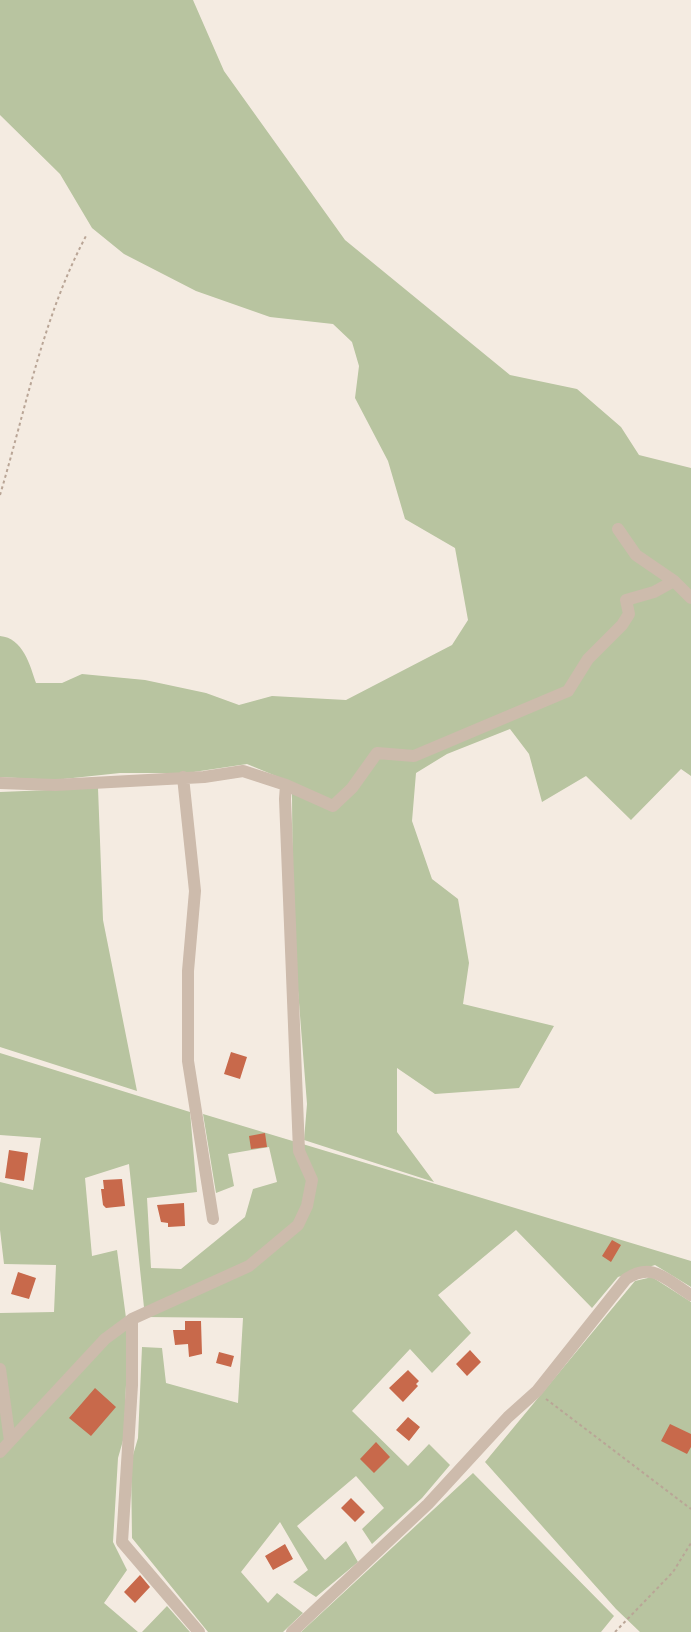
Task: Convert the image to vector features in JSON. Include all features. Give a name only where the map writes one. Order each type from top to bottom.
[{"type":"street","points":[[618,529],[636,555],[674,581],[691,598]]},
{"type":"street","points":[[0,783],[55,785],[243,771],[286,785],[333,806],[352,788],[376,753],[414,756],[568,691],[588,659],[622,625],[629,614],[626,600],[654,592],[674,581]]},
{"type":"street","points":[[183,777],[195,891],[188,971],[188,1061],[213,1219]]},
{"type":"street","points":[[0,1452],[105,1340],[132,1319],[249,1266],[298,1225],[308,1206],[312,1180],[299,1151],[286,785]]},
{"type":"street","points":[[292,1632],[428,1504],[508,1417],[537,1391],[626,1279],[639,1270],[652,1271],[691,1295]]},
{"type":"street","points":[[132,1319],[132,1385],[122,1542],[199,1632]]},
{"type":"street","points":[[0,1369],[10,1441]]},
{"type":"path","points":[[0,495],[45,331],[67,272],[86,236]]},
{"type":"path","points":[[537,1391],[691,1509]]},
{"type":"path","points":[[615,1632],[673,1572],[691,1544]]},
{"type":"green space","points":[[0,0],[193,0],[224,71],[345,240],[510,375],[577,389],[621,427],[639,455],[691,468],[691,776],[681,769],[631,820],[586,776],[542,802],[529,754],[510,729],[447,754],[416,773],[412,821],[432,879],[458,899],[469,963],[463,1004],[554,1026],[519,1088],[435,1094],[397,1068],[397,1132],[434,1182],[304,1140],[307,1104],[293,927],[292,795],[288,781],[247,764],[187,773],[120,773],[54,780],[0,777],[0,636],[8,638],[20,647],[36,683],[62,683],[82,674],[145,680],[206,693],[239,705],[272,696],[346,700],[452,645],[468,620],[455,548],[405,519],[388,461],[355,398],[359,366],[352,342],[333,324],[270,317],[196,291],[124,254],[92,228],[60,174],[0,115]]},
{"type":"green space","points":[[98,788],[103,920],[137,1091],[0,1047],[0,792]]},
{"type":"green space","points":[[0,1053],[190,1112],[197,1192],[147,1198],[151,1268],[181,1269],[245,1217],[253,1189],[277,1182],[269,1147],[228,1154],[234,1186],[216,1193],[203,1114],[691,1261],[691,1287],[655,1265],[618,1277],[592,1308],[516,1230],[438,1295],[471,1333],[432,1373],[410,1349],[352,1411],[408,1466],[429,1444],[450,1465],[422,1498],[372,1544],[362,1529],[384,1508],[356,1476],[297,1526],[325,1560],[346,1541],[358,1562],[316,1597],[293,1582],[308,1570],[280,1522],[241,1572],[268,1603],[277,1593],[303,1613],[283,1632],[208,1632],[132,1538],[131,1462],[138,1438],[142,1347],[162,1348],[166,1383],[238,1403],[243,1318],[145,1317],[129,1164],[85,1178],[92,1256],[117,1250],[128,1333],[124,1437],[118,1458],[113,1542],[127,1570],[104,1603],[138,1632],[0,1632],[0,1313],[54,1312],[56,1265],[4,1264],[0,1230],[0,1182],[33,1190],[41,1138],[0,1135]]},
{"type":"green space","points":[[652,1277],[691,1302],[691,1632],[640,1632],[616,1609],[485,1462],[635,1281]]},
{"type":"green space","points":[[473,1473],[614,1616],[601,1632],[301,1632]]},
{"type":"green space","points":[[167,1606],[190,1632],[142,1632]]},
{"type":"building","points":[[231,1052],[247,1057],[240,1079],[224,1074]]},
{"type":"building","points":[[265,1133],[267,1147],[251,1149],[249,1136]]},
{"type":"building","points":[[9,1150],[28,1153],[24,1181],[5,1178]]},
{"type":"building","points":[[122,1179],[125,1206],[106,1208],[103,1205],[101,1189],[104,1189],[103,1180]]},
{"type":"building","points":[[184,1203],[185,1226],[168,1227],[168,1223],[161,1222],[157,1205]]},
{"type":"building","points":[[612,1240],[621,1245],[611,1262],[602,1256]]},
{"type":"building","points":[[18,1272],[36,1278],[29,1299],[11,1294]]},
{"type":"building","points":[[185,1321],[201,1321],[202,1354],[189,1357],[188,1344],[175,1345],[173,1330],[185,1330]]},
{"type":"building","points":[[470,1350],[481,1362],[467,1376],[456,1364]]},
{"type":"building","points":[[219,1352],[234,1356],[231,1367],[216,1363]]},
{"type":"building","points":[[408,1370],[419,1381],[416,1384],[418,1386],[403,1402],[389,1388]]},
{"type":"building","points":[[95,1388],[116,1407],[91,1436],[69,1418]]},
{"type":"building","points":[[408,1417],[420,1427],[409,1441],[396,1430]]},
{"type":"building","points":[[670,1424],[691,1434],[691,1447],[687,1454],[661,1441]]},
{"type":"building","points":[[376,1442],[390,1457],[374,1473],[360,1459]]},
{"type":"building","points":[[351,1498],[365,1512],[355,1522],[341,1508]]},
{"type":"building","points":[[285,1544],[293,1559],[273,1570],[265,1556]]},
{"type":"building","points":[[140,1575],[150,1587],[135,1603],[124,1592]]}]
